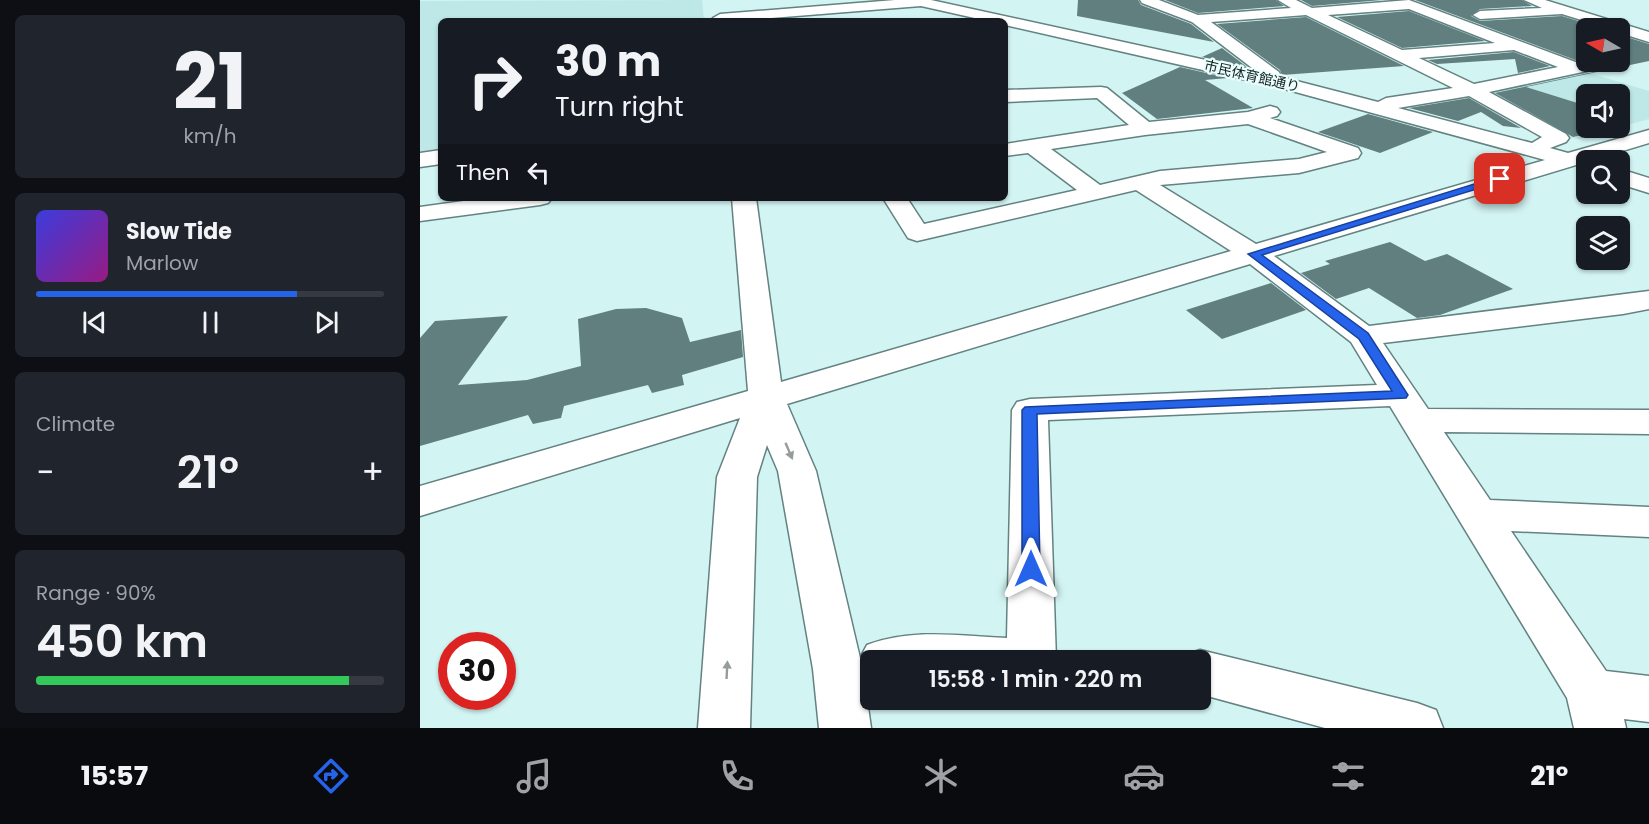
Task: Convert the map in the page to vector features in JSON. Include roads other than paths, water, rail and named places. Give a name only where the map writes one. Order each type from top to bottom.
[{"type":"street","points":[[1147,0],[1197,19],[1280,82]]},
{"type":"street","points":[[1285,0],[1472,90],[1559,138],[1531,148]]},
{"type":"street","name":"市民体育館通り","points":[[719,16],[873,7],[916,1],[1045,22],[1375,106],[1576,162]]},
{"type":"street","points":[[1197,19],[1441,2]]},
{"type":"street","points":[[1536,2],[1570,6],[1597,18]]},
{"type":"street","points":[[1406,3],[1573,67]]},
{"type":"street","points":[[1479,15],[1570,6]]},
{"type":"street","points":[[873,7],[879,18]]},
{"type":"street","points":[[1008,32],[1045,22]]},
{"type":"street","points":[[1630,32],[1649,37]]},
{"type":"street","points":[[1399,55],[1518,46]]},
{"type":"street","points":[[1375,106],[1472,90],[1576,67]]},
{"type":"street","points":[[1008,96],[1101,92],[1145,129]]},
{"type":"street","points":[[1008,150],[1145,129],[1250,118],[1329,94]]},
{"type":"street","points":[[897,201],[917,233],[1160,178],[1299,166],[1350,153],[1250,118]]},
{"type":"street","points":[[1610,150],[1649,136]]},
{"type":"street","points":[[1034,147],[1096,192]]},
{"type":"street","points":[[420,160],[438,157]]},
{"type":"street","points":[[420,501],[1254,254],[1576,162]]},
{"type":"street","points":[[1630,179],[1649,186]]},
{"type":"street","points":[[1140,183],[1254,254],[1364,336],[1596,710],[1649,699]]},
{"type":"street","points":[[420,214],[518,201]]},
{"type":"street","points":[[744,201],[766,397],[797,471],[860,652]]},
{"type":"street","points":[[1364,336],[1640,307]]},
{"type":"street","points":[[724,728],[737,477],[766,397]]},
{"type":"street","points":[[1031,650],[1030,410],[1409,408],[1649,422]]},
{"type":"street","points":[[1476,514],[1649,522]]},
{"type":"street","points":[[1211,675],[1417,728]]},
{"type":"street","points":[[845,728],[860,677]]}]
